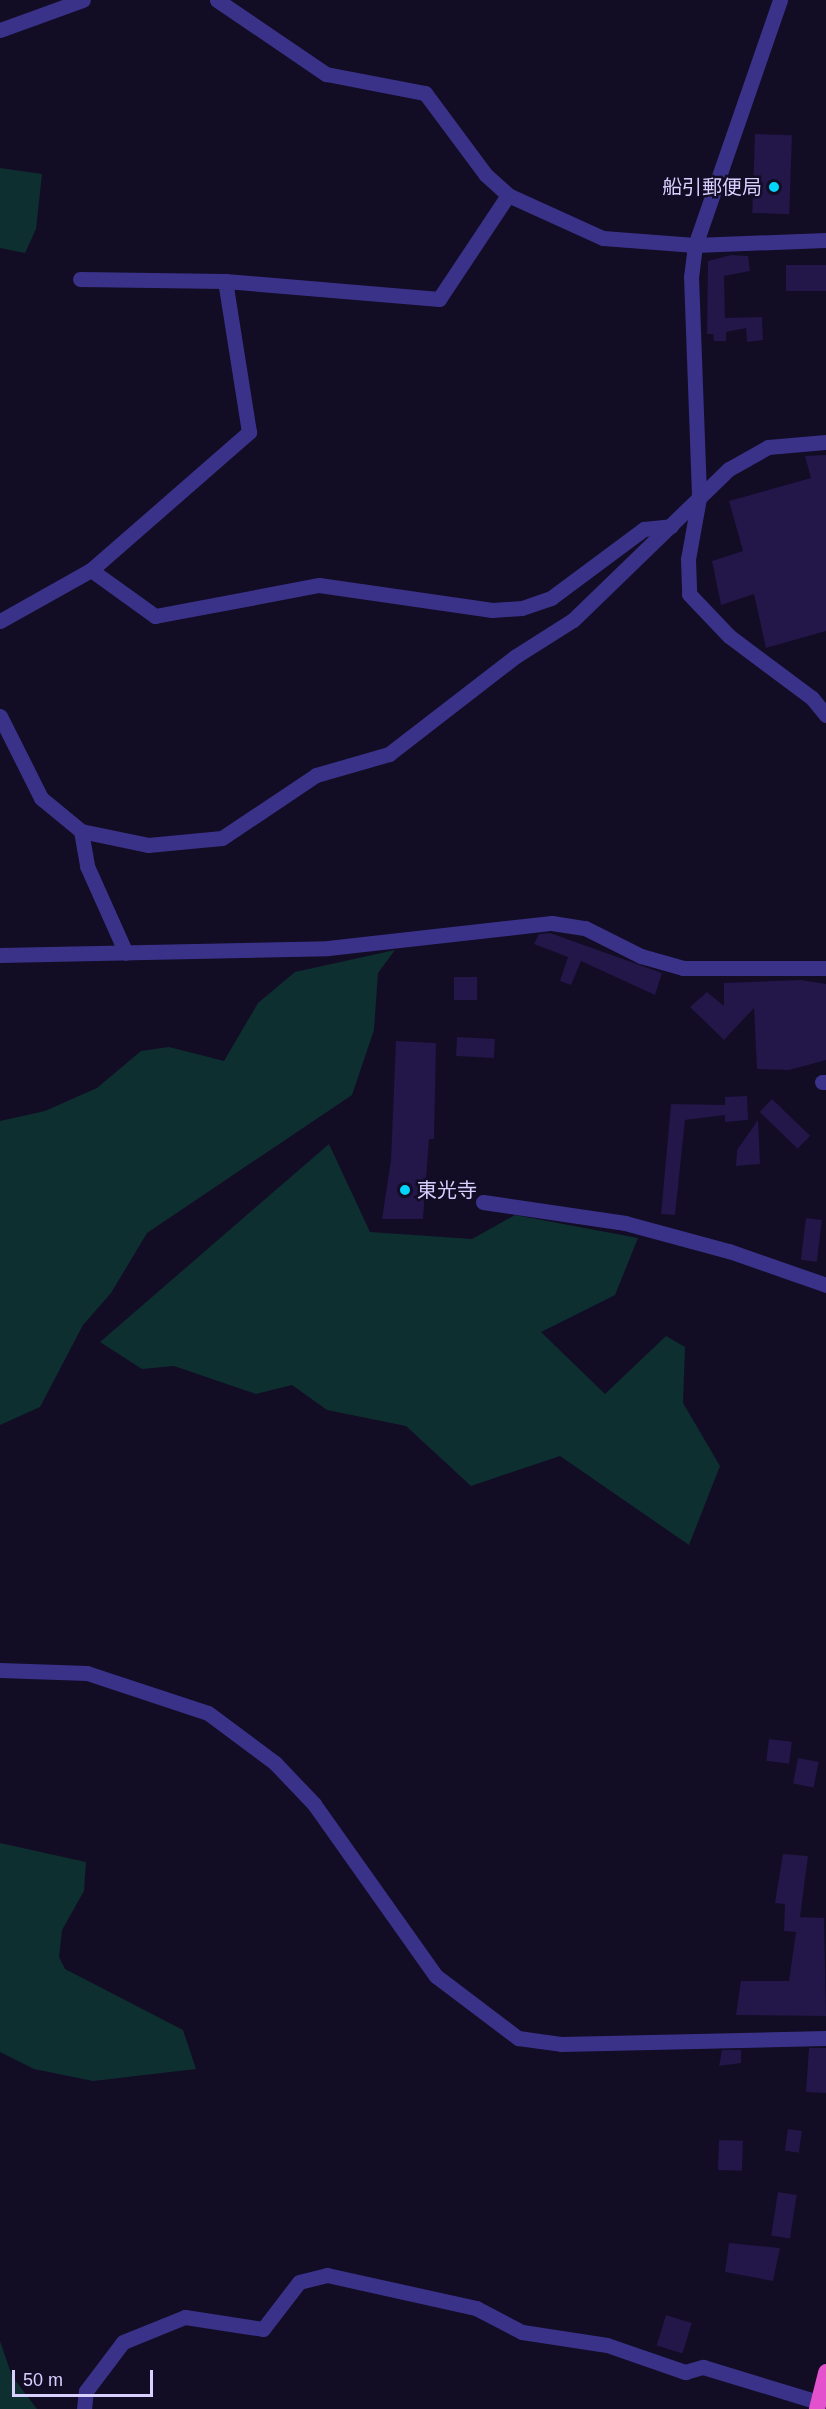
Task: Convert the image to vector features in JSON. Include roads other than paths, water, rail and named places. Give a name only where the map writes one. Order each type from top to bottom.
[{"type":"highway","points":[[818,2405],[826,2372]]},
{"type":"street","points":[[0,30],[83,0]]},
{"type":"street","points":[[218,0],[326,74],[425,93],[486,175],[508,195],[619,244],[695,245],[826,240]]},
{"type":"street","points":[[780,0],[695,245],[691,276],[699,498],[688,559],[689,594],[729,636],[812,698],[826,715]]},
{"type":"street","points":[[80,279],[225,280],[439,299],[508,195]]},
{"type":"street","points":[[0,621],[92,570],[249,432],[225,280]]},
{"type":"street","points":[[0,716],[41,798],[81,831],[148,845],[222,838],[316,775],[389,754],[516,656],[573,620],[729,469],[768,447],[826,442]]},
{"type":"street","points":[[92,570],[155,616],[319,585],[507,609],[551,598],[644,529],[671,526]]},
{"type":"street","points":[[81,831],[87,866],[126,953]]},
{"type":"street","points":[[0,955],[328,948],[552,923],[585,928],[641,956],[683,968],[826,968]]},
{"type":"street","points":[[483,1202],[625,1223],[729,1251],[826,1285]]},
{"type":"street","points":[[0,1670],[87,1673],[208,1713],[275,1763],[314,1804],[436,1976],[518,2038],[561,2044],[826,2038]]},
{"type":"street","points":[[84,2409],[86,2391],[123,2342],[185,2317],[263,2329],[299,2282],[327,2275],[476,2308],[522,2332],[607,2345],[685,2372],[703,2367],[818,2405]]},
{"type":"place","name":"船引郵便局","points":[[774,187]]},
{"type":"place","name":"東光寺","points":[[405,1190]]}]
